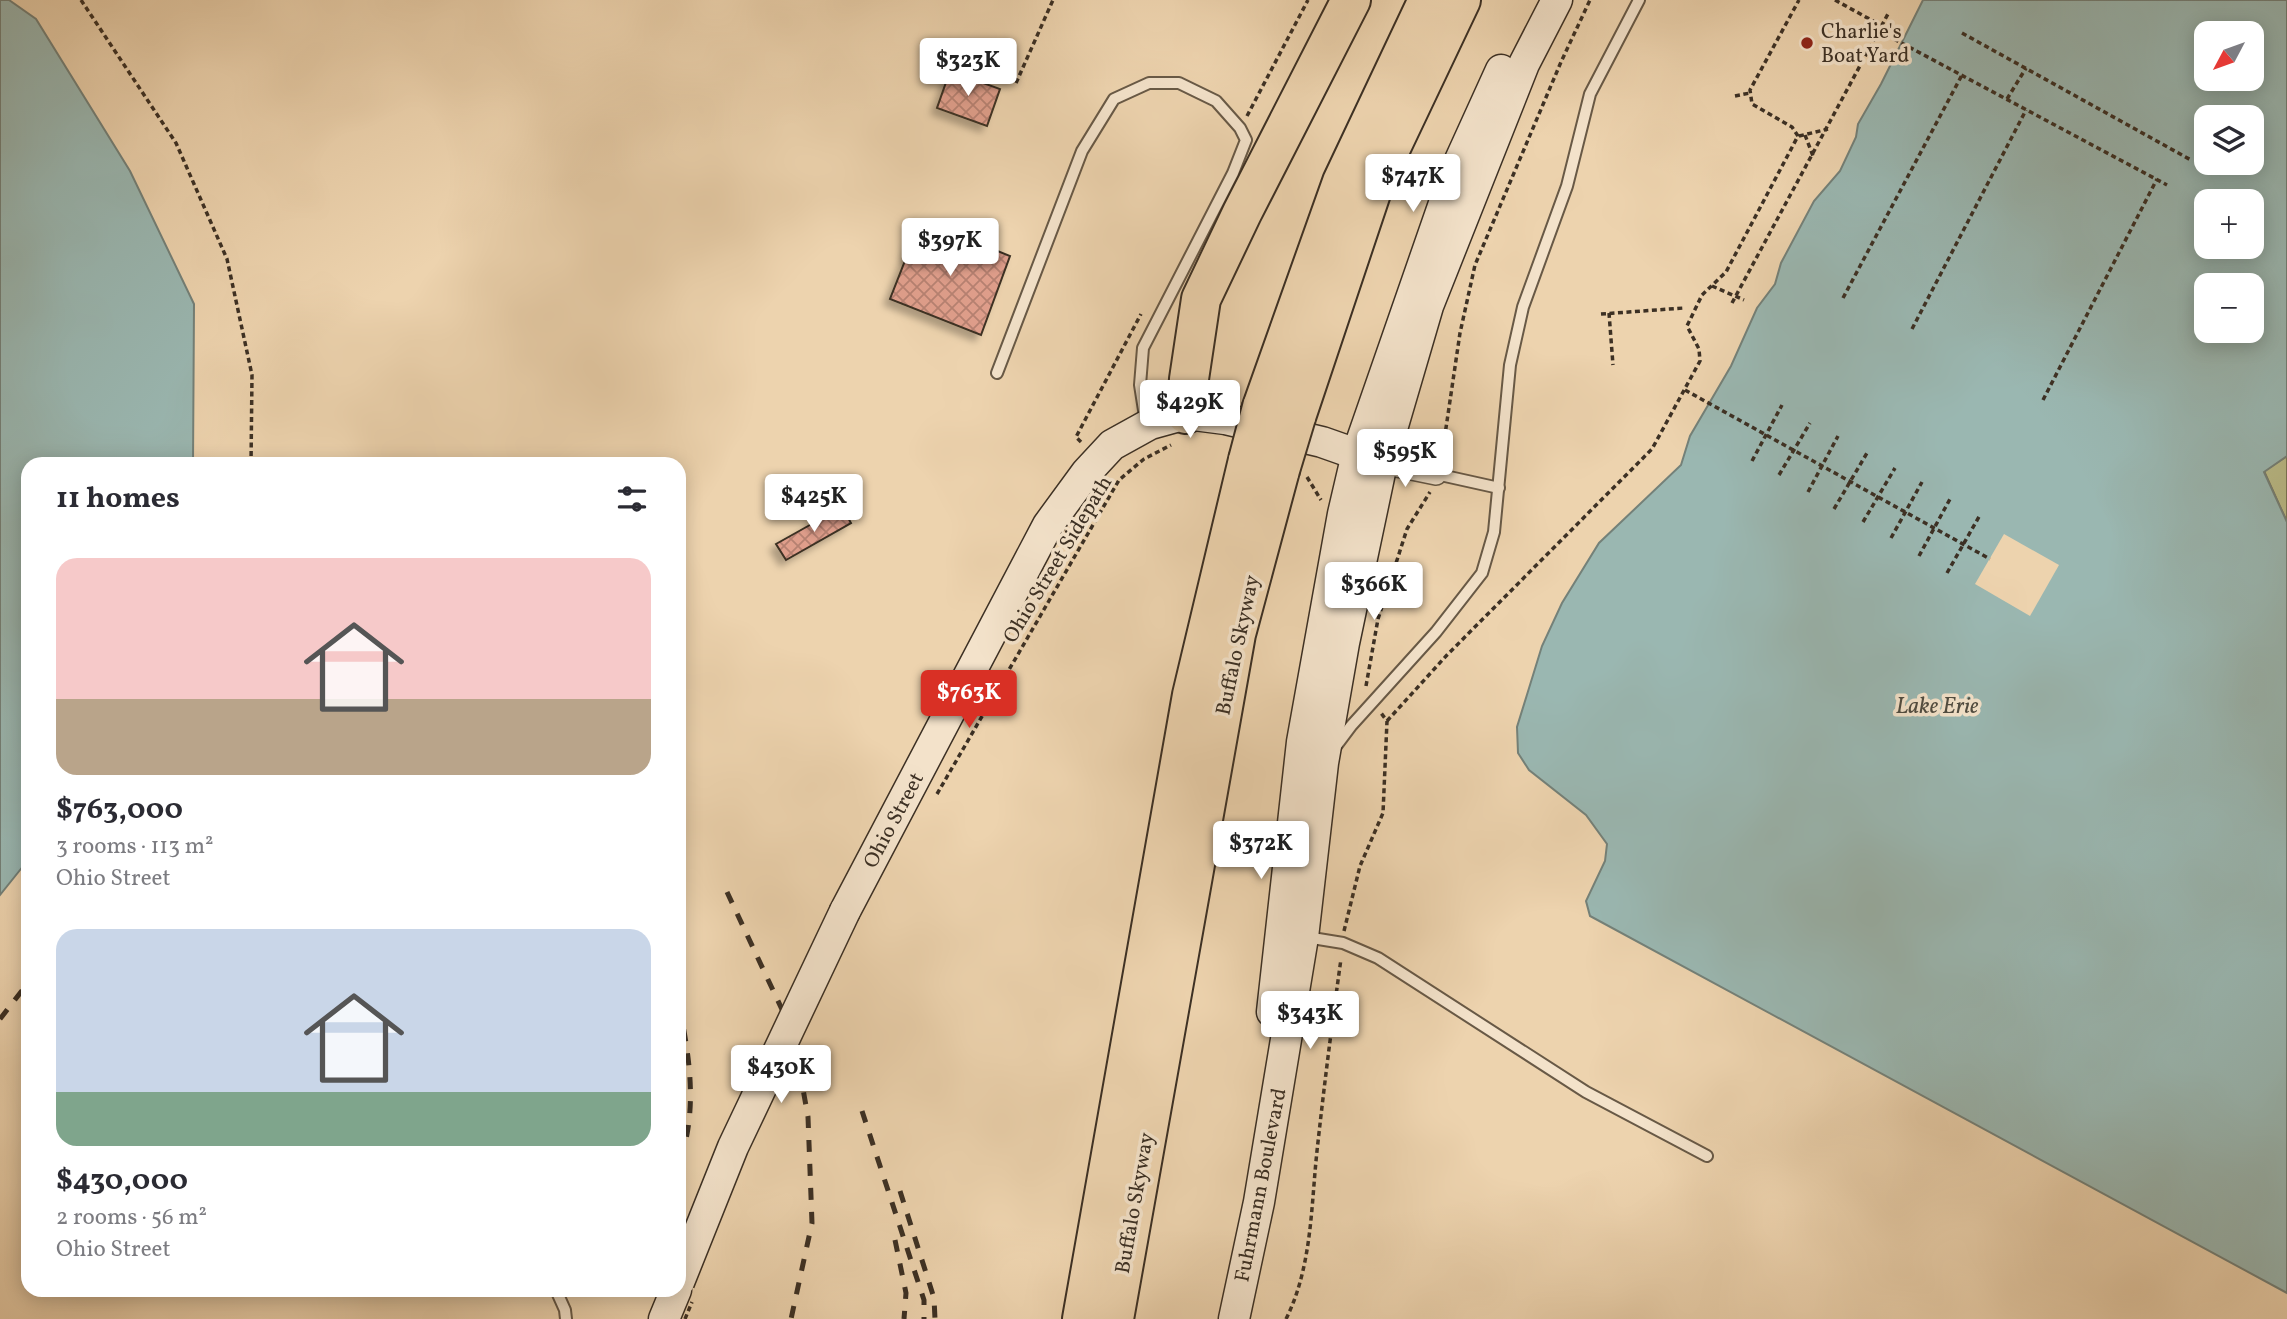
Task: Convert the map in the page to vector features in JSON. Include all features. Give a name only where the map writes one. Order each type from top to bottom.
[{"type":"highway","points":[[1182,428],[1201,299],[1351,0]]},
{"type":"highway","name":"Buffalo Skyway","points":[[1114,1319],[1236,634],[1276,466],[1279,412],[1342,182],[1429,0]]},
{"type":"highway","name":"Buffalo Skyway","points":[[1279,412],[1375,181],[1461,0]]},
{"type":"highway","name":"Buffalo Skyway","points":[[1083,1319],[1093,1248],[1192,695],[1276,466]]},
{"type":"street","name":"Fuhrmann Boulevard","points":[[1218,1319],[1270,1030],[1292,935],[1322,773],[1344,643],[1370,458],[1456,169],[1534,0]]},
{"type":"street","name":"Fuhrmann Boulevard","points":[[1234,1319],[1259,1202],[1292,935],[1302,742],[1343,513],[1370,458],[1524,64],[1557,0]]},
{"type":"street","name":"Ohio Street","points":[[686,1264],[733,1147],[845,911],[1048,525],[1086,473],[1112,445],[1146,426],[1182,428],[1225,419],[1322,442],[1370,458]]},
{"type":"street","points":[[1370,458],[1437,473]]},
{"type":"street","points":[[664,1319],[673,1297]]},
{"type":"lane","points":[[1322,773],[1332,751],[1351,726],[1436,632],[1482,573],[1494,532],[1510,365],[1523,307],[1567,186],[1590,93],[1639,0]]},
{"type":"lane","points":[[997,373],[1082,150],[1114,99],[1149,83],[1179,83],[1216,101],[1240,128],[1246,140],[1233,173],[1143,348],[1140,385],[1146,426]]},
{"type":"lane","points":[[1437,473],[1499,488]]},
{"type":"lane","points":[[1292,935],[1343,943],[1378,958],[1586,1092],[1707,1156]]},
{"type":"lane","points":[[559,1297],[566,1319]]},
{"type":"path","points":[[81,0],[176,143],[228,259],[252,375],[251,457]]},
{"type":"path","points":[[1016,83],[1053,0]]},
{"type":"path","points":[[1245,119],[1308,0]]},
{"type":"path","points":[[1367,695],[1366,680],[1378,619],[1407,529],[1437,473],[1460,333],[1475,265],[1560,62],[1590,0]]},
{"type":"path","points":[[1798,136],[1792,127],[1752,104],[1750,93],[1799,0]]},
{"type":"path","points":[[1835,0],[1882,26]]},
{"type":"path","points":[[1731,303],[1828,129],[1889,12]]},
{"type":"path","points":[[1879,32],[2167,185]]},
{"type":"path","points":[[1962,33],[2191,160]]},
{"type":"path","points":[[2007,99],[2026,68]]},
{"type":"path","points":[[1843,298],[1962,75]]},
{"type":"path","points":[[1735,96],[1750,93]]},
{"type":"path","points":[[1912,329],[2026,110]]},
{"type":"path","points":[[1345,928],[1360,866],[1383,813],[1387,721],[1447,655],[1652,449],[1700,361],[1699,349],[1687,326],[1702,295],[1726,272],[1798,136],[1828,129]]},
{"type":"path","points":[[1805,134],[1813,156]]},
{"type":"path","points":[[2042,400],[2157,179]]},
{"type":"path","points":[[1712,286],[1744,300]]},
{"type":"path","points":[[1601,314],[1684,308]]},
{"type":"path","points":[[1609,313],[1613,365]]},
{"type":"path","points":[[1685,390],[1990,559]]},
{"type":"path","points":[[1752,461],[1782,405]]},
{"type":"path","points":[[1779,475],[1810,422]]},
{"type":"path","name":"Ohio Street Sidepath","points":[[934,799],[1119,480],[1182,428]]},
{"type":"path","points":[[1808,492],[1838,436]]},
{"type":"path","points":[[1834,509],[1867,453]]},
{"type":"path","points":[[1276,466],[1320,496],[1323,509]]},
{"type":"path","points":[[1863,522],[1895,468]]},
{"type":"path","points":[[1891,538],[1922,482]]},
{"type":"path","points":[[1919,556],[1950,499]]},
{"type":"path","points":[[1947,573],[1980,515]]},
{"type":"path","points":[[1377,709],[1387,721]]},
{"type":"path","points":[[1286,1319],[1293,1304],[1311,1229],[1325,1076],[1340,967]]},
{"type":"green space","points":[[2287,456],[2287,522],[2264,471]]},
{"type":"water","points":[[0,0],[9,0],[36,19],[130,171],[194,304],[193,457],[21,457],[21,869],[0,895]]},
{"type":"water","name":"Lake Erie","points":[[1923,0],[2287,0],[2287,456],[2264,472],[2287,522],[2287,1293],[1590,916],[1586,901],[1605,861],[1607,844],[1586,815],[1529,770],[1518,753],[1517,727],[1542,646],[1562,603],[1599,543],[1681,465],[1690,436],[1731,366],[1757,308],[1775,284],[1781,263],[1814,201],[1840,171],[1856,137],[1858,124]]},
{"type":"pier","points":[[2004,534],[2059,565],[2030,616],[1975,584]]},
{"type":"building","points":[[950,71],[1000,89],[987,126],[937,108]]},
{"type":"building","points":[[921,220],[1010,256],[981,335],[890,299]]},
{"type":"building","points":[[842,507],[851,523],[786,560],[776,544]]},
{"type":"railway","points":[[727,892],[793,1033],[808,1117],[812,1223],[791,1319]]},
{"type":"railway","points":[[0,1019],[21,992]]},
{"type":"railway","points":[[686,1045],[690,1085],[686,1139]]},
{"type":"railway","points":[[862,1111],[924,1300],[924,1319]]},
{"type":"railway","points":[[900,1191],[934,1298],[935,1319]]},
{"type":"railway","points":[[895,1240],[906,1293],[904,1319]]},
{"type":"place","name":"Charlie's Boat Yard","points":[[1807,43]]}]
